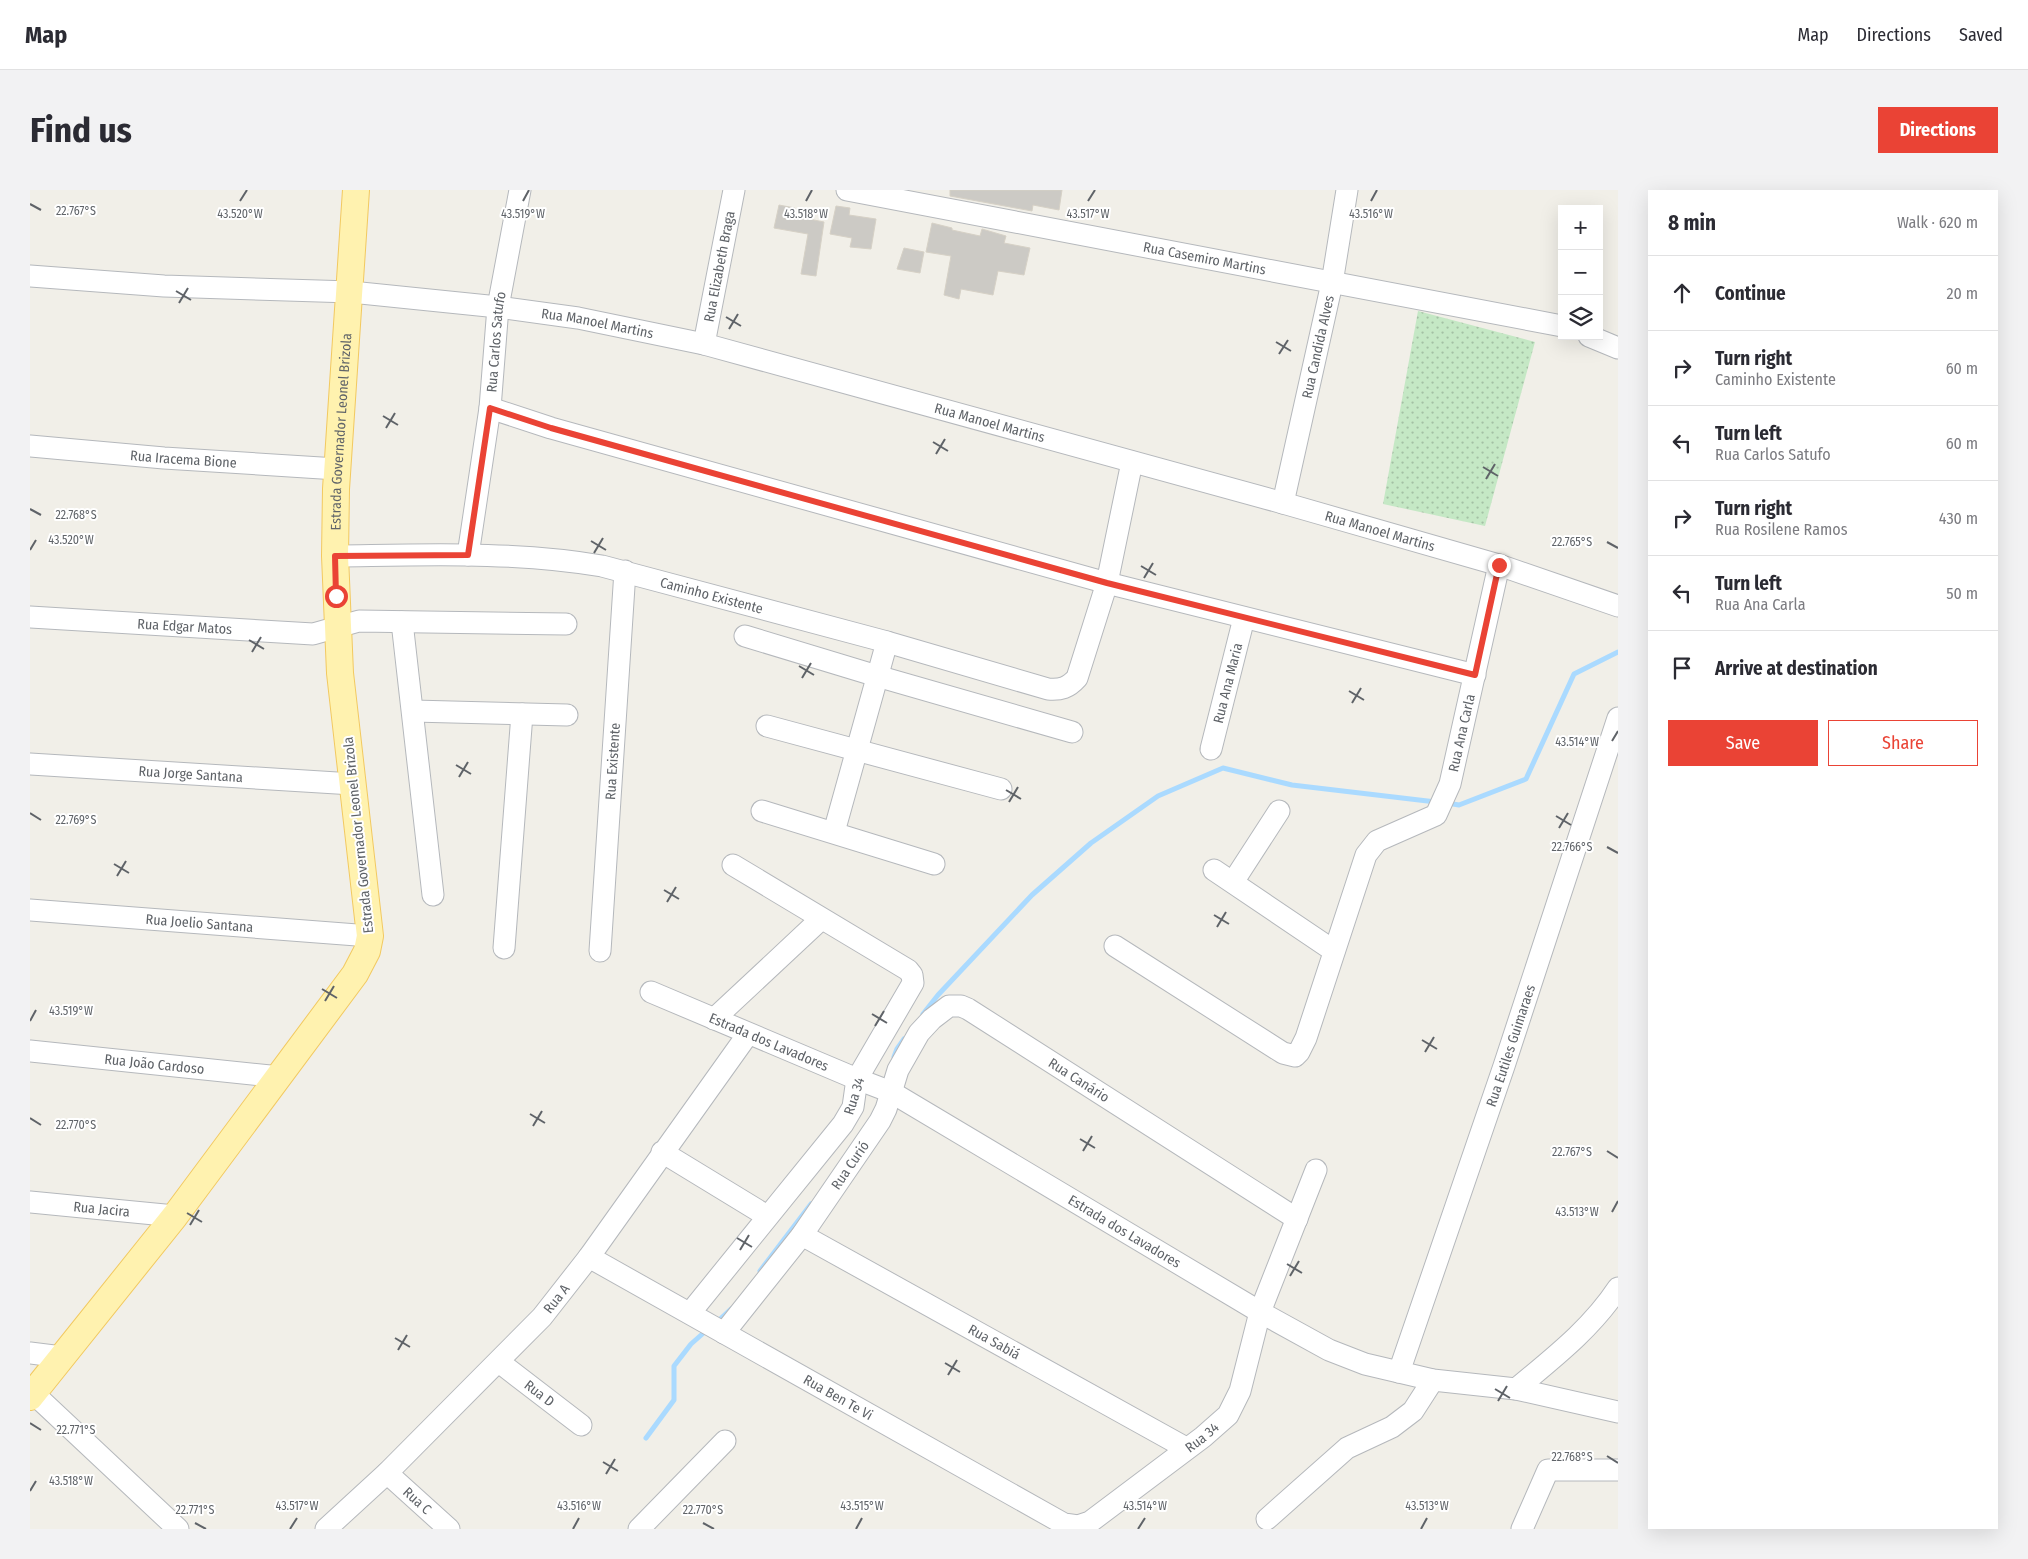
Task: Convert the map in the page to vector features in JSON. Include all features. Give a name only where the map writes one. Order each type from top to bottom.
[{"type":"main road","name":"Estrada Governador Leonel Brizola","points":[[32,1395],[175,1216],[280,1077],[355,974],[367,951],[370,936],[340,673],[335,556],[337,469],[356,190]]},
{"type":"street","name":"Rua Carlos Satufo","points":[[468,555],[490,408],[498,307],[520,190]]},
{"type":"street","name":"Rua Elizabeth Braga","points":[[704,344],[734,190]]},
{"type":"street","name":"Rua Casemiro Martins","points":[[847,190],[1558,325]]},
{"type":"street","name":"Rua Candida Alves","points":[[1283,503],[1332,282],[1347,190]]},
{"type":"street","name":"Rua Manoel Martins","points":[[30,276],[164,286],[350,292],[498,307],[578,318],[704,344],[1283,503],[1499,565],[1618,606]]},
{"type":"street","points":[[1599,340],[1618,348]]},
{"type":"street","points":[[490,408],[560,430],[1107,583],[1475,675]]},
{"type":"street","name":"Rua Iracema Bione","points":[[30,446],[164,458],[337,469]]},
{"type":"street","points":[[1107,583],[1132,462]]},
{"type":"street","name":"Caminho Existente","points":[[335,556],[468,555],[558,560],[625,571],[887,642],[1048,689],[1069,687],[1077,678],[1107,583]]},
{"type":"street","name":"Rua Ana Carla","points":[[1114,946],[1284,1053],[1295,1056],[1306,1038],[1366,855],[1377,841],[1436,815],[1450,784],[1499,565]]},
{"type":"street","name":"Rua Existente","points":[[600,951],[625,571]]},
{"type":"street","name":"Rua Edgar Matos","points":[[30,617],[313,634],[338,625],[359,621],[566,624]]},
{"type":"street","name":"Rua Ana Maria","points":[[1210,749],[1244,618]]},
{"type":"street","points":[[402,622],[433,895]]},
{"type":"street","points":[[745,636],[1072,732]]},
{"type":"street","points":[[834,832],[887,642]]},
{"type":"street","points":[[413,711],[567,715]]},
{"type":"street","points":[[504,948],[522,714]]},
{"type":"street","name":"Rua Eutiles Guimaraes","points":[[1399,1372],[1507,1057],[1618,718]]},
{"type":"street","points":[[766,726],[1002,789]]},
{"type":"street","name":"Rua Jorge Santana","points":[[30,764],[353,784]]},
{"type":"street","points":[[762,811],[934,864]]},
{"type":"street","points":[[1233,882],[1279,811]]},
{"type":"street","name":"Rua 34","points":[[694,1315],[767,1216],[843,1124],[853,1107],[876,1086],[904,999],[913,978],[908,970],[734,865]]},
{"type":"street","points":[[1214,870],[1334,951]]},
{"type":"street","name":"Rua Joelio Santana","points":[[30,910],[370,936]]},
{"type":"street","points":[[714,1019],[821,919]]},
{"type":"street","name":"Estrada dos Lavadores","points":[[650,992],[876,1086],[1260,1312],[1348,1358],[1433,1380],[1516,1389],[1618,1412]]},
{"type":"street","name":"Rua Canário","points":[[876,1086],[904,1058],[919,1033],[932,1019],[949,1006],[961,1006],[1297,1219]]},
{"type":"street","name":"Rua A","points":[[326,1529],[387,1473],[542,1317],[589,1257],[662,1152],[748,1034]]},
{"type":"street","name":"Rua João Cardoso","points":[[30,1051],[280,1077]]},
{"type":"street","name":"Rua Curió","points":[[802,1235],[880,1121],[876,1086]]},
{"type":"street","points":[[662,1152],[767,1216]]},
{"type":"street","points":[[1260,1312],[1316,1170]]},
{"type":"street","name":"Rua Jacira","points":[[30,1202],[175,1216]]},
{"type":"street","points":[[720,1331],[802,1235]]},
{"type":"street","name":"Rua Sabiá","points":[[802,1235],[1186,1448]]},
{"type":"street","name":"Rua Ben Te Vi","points":[[589,1257],[1064,1524],[1078,1526],[1090,1522]]},
{"type":"street","points":[[1516,1389],[1587,1328],[1618,1288]]},
{"type":"street","name":"Rua 34","points":[[1090,1522],[1221,1423],[1234,1404],[1260,1312]]},
{"type":"street","points":[[30,1353],[62,1357]]},
{"type":"street","name":"Rua D","points":[[499,1362],[581,1425]]},
{"type":"street","points":[[1267,1520],[1347,1448],[1392,1427],[1413,1411],[1433,1380]]},
{"type":"street","points":[[32,1395],[178,1529]]},
{"type":"street","points":[[639,1529],[725,1441]]},
{"type":"street","points":[[1522,1529],[1548,1470],[1618,1470]]},
{"type":"street","name":"Rua C","points":[[387,1473],[449,1529]]},
{"type":"green space","points":[[1418,311],[1535,342],[1485,526],[1383,504]]},
{"type":"building","points":[[950,190],[1062,190],[1059,210],[1033,205],[1032,211],[950,196]]},
{"type":"building","points":[[779,205],[795,208],[794,216],[824,222],[816,276],[801,274],[808,234],[774,228]]},
{"type":"building","points":[[836,206],[850,208],[849,215],[876,219],[871,249],[850,247],[852,238],[830,234]]},
{"type":"building","points":[[932,223],[952,228],[952,230],[980,236],[982,229],[1006,236],[1004,243],[1030,248],[1024,275],[998,271],[993,295],[961,289],[959,299],[944,295],[951,256],[926,252]]},
{"type":"building","points":[[904,248],[924,252],[920,273],[897,269]]},
{"type":"waterway","points":[[1447,803],[1459,805],[1526,779],[1574,674],[1618,652]]},
{"type":"waterway","points":[[923,1014],[938,995],[1032,895],[1091,843],[1158,796],[1223,768],[1292,785],[1436,802]]},
{"type":"waterway","points":[[894,1057],[904,1039]]},
{"type":"waterway","points":[[760,1271],[811,1204]]},
{"type":"waterway","points":[[717,1322],[731,1309]]},
{"type":"waterway","points":[[646,1438],[674,1400],[674,1366],[691,1344],[708,1329]]},
{"type":"route","points":[[336,596],[335,556],[468,555],[490,408],[551,428],[1107,583],[1475,675],[1499,565]]}]
